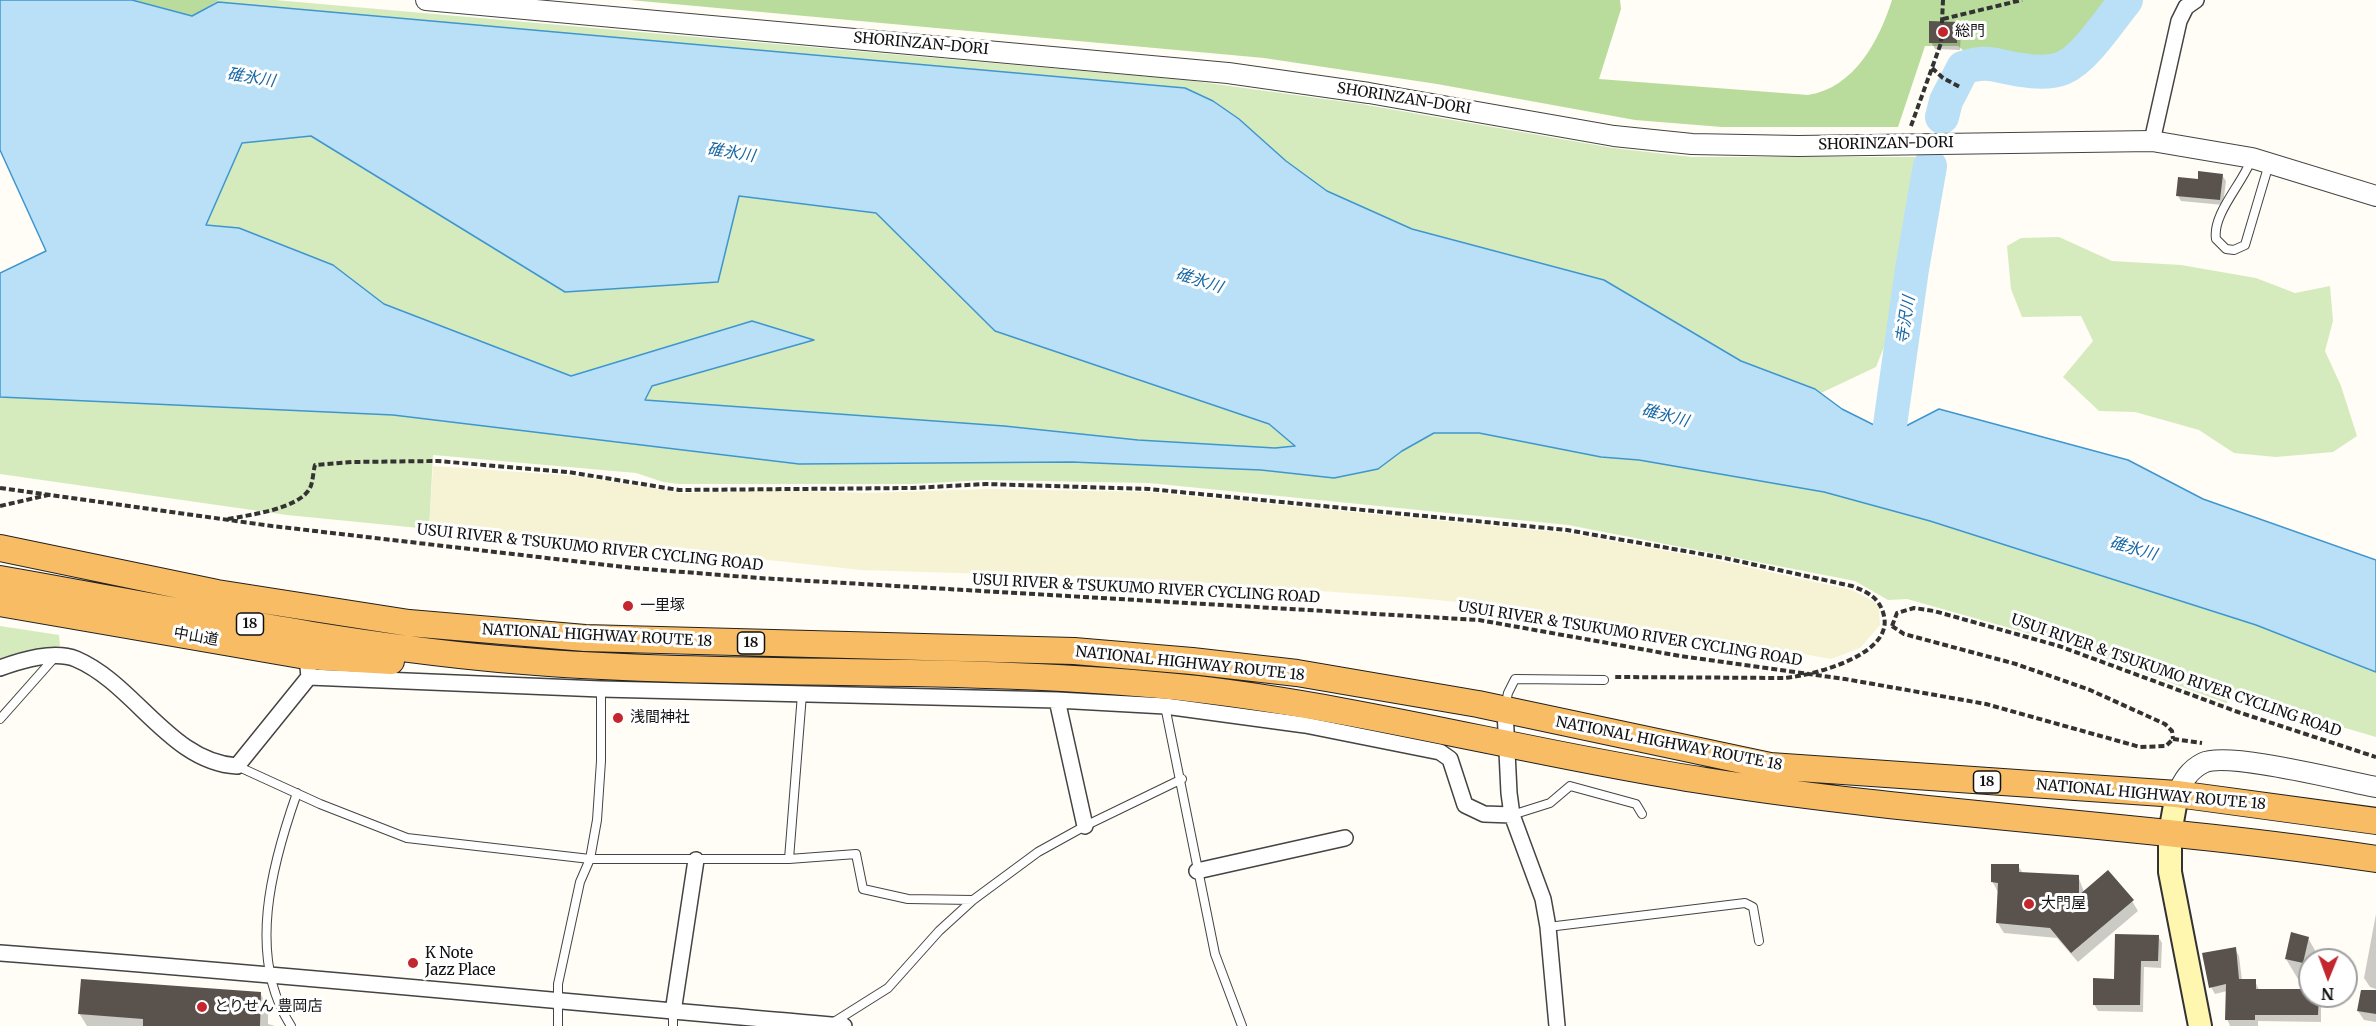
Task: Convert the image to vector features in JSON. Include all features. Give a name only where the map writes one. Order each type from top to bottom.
[{"type":"highway","name":"NATIONAL HIGHWAY ROUTE 18","points":[[0,548],[217,593],[362,616],[479,631],[667,641],[1074,651],[1297,673],[1505,710],[1696,752],[1770,765],[2177,794],[2376,821]]},
{"type":"highway","name":"NATIONAL HIGHWAY ROUTE 18","points":[[0,579],[298,632],[502,659],[664,668],[1097,680],[1196,689],[1307,704],[1699,780],[1800,795],[2170,833],[2376,859]]},
{"type":"highway","name":"中山道","points":[[0,603],[308,666],[502,659]]},
{"type":"main road","points":[[2177,794],[2170,833],[2170,872],[2200,1026]]},
{"type":"street","name":"SHORINZAN-DORI","points":[[426,0],[1228,73],[1424,102],[1614,136],[1692,144],[1797,146],[2152,141],[2261,160],[2376,196]]},
{"type":"street","points":[[2152,141],[2179,21],[2186,8],[2196,0]]},
{"type":"street","points":[[298,632],[308,666]]},
{"type":"street","points":[[0,668],[56,656],[75,659],[104,678],[189,749],[216,765],[237,766],[308,666]]},
{"type":"street","points":[[308,666],[601,689],[1057,700],[1165,706],[1305,725],[1440,752],[1450,759],[1465,805],[1484,814],[1512,815]]},
{"type":"street","points":[[1057,700],[1085,826]]},
{"type":"street","points":[[1505,710],[1504,744],[1512,815],[1543,899],[1548,927],[1557,1026]]},
{"type":"street","points":[[2177,794],[2186,776],[2205,762],[2216,760],[2249,763],[2376,787]]},
{"type":"street","points":[[1197,871],[1345,838]]},
{"type":"street","points":[[673,1019],[696,860]]},
{"type":"street","points":[[0,952],[271,973],[558,1002],[673,1019],[837,1025]]},
{"type":"lane","points":[[2261,160],[2245,245],[2234,250],[2226,249],[2216,239],[2218,220],[2243,179],[2261,160]]},
{"type":"lane","points":[[0,719],[56,656]]},
{"type":"lane","points":[[1505,710],[1508,693],[1515,679],[1604,680]]},
{"type":"lane","points":[[558,1026],[558,984],[580,882],[590,859],[599,796],[601,689]]},
{"type":"lane","points":[[789,859],[802,694]]},
{"type":"lane","points":[[1165,706],[1182,779],[1197,871],[1215,954],[1242,1026]]},
{"type":"lane","points":[[237,766],[407,838],[590,859],[789,859],[856,854],[863,889],[908,899],[973,900]]},
{"type":"lane","points":[[837,1025],[888,988],[939,931],[973,900],[1038,852],[1085,826],[1182,779]]},
{"type":"lane","points":[[1512,815],[1550,803],[1570,786],[1636,804],[1642,814]]},
{"type":"lane","points":[[291,1026],[281,1011],[267,957],[271,877],[281,838],[297,793]]},
{"type":"lane","points":[[1548,927],[1745,903],[1753,907],[1759,941]]},
{"type":"path","points":[[1910,130],[1941,43],[1943,0]]},
{"type":"path","points":[[1943,19],[2022,0]]},
{"type":"path","points":[[1932,68],[1943,78],[1960,87]]},
{"type":"path","points":[[223,520],[291,504],[302,498],[311,488],[315,465],[352,462],[436,461],[568,472],[679,490],[913,488],[986,484],[1149,489],[1490,522],[1630,540],[1852,586],[1869,592],[1878,601],[1886,626],[1883,634],[1868,650],[1813,674],[1785,678],[1618,675],[1604,680]]},
{"type":"path","name":"USUI RIVER & TSUKUMO RIVER CYCLING ROAD","points":[[0,488],[223,520],[633,568],[759,578],[1479,620],[1680,656],[1813,674],[1986,704],[2140,747],[2166,746],[2172,739],[2172,731],[2165,724],[2090,690],[2016,664],[1904,634],[1892,626],[1897,613],[1914,608],[2059,646],[2238,712],[2376,757]]},
{"type":"path","points":[[0,506],[51,494]]},
{"type":"path","points":[[1886,626],[1892,626]]},
{"type":"shaded area","points":[[433,466],[577,476],[683,493],[775,490],[867,493],[988,489],[1149,492],[1568,533],[1711,559],[1852,590],[1875,602],[1879,609],[1880,625],[1860,648],[1831,659],[1712,638],[1640,633],[1501,606],[1405,597],[1150,579],[861,570],[574,539],[429,529]]},
{"type":"green space","points":[[132,0],[219,0],[192,16]]},
{"type":"green space","points":[[219,0],[275,0],[1186,80],[1361,104],[1613,148],[1692,157],[1925,157],[1893,324],[1876,367],[1821,393],[1741,361],[1603,280],[1412,229],[1327,191],[1286,161],[1239,119],[1213,101],[1185,88],[218,2]]},
{"type":"green space","points":[[630,0],[1620,0],[1621,9],[1599,79],[1808,95],[1824,91],[1851,73],[1872,46],[1892,0],[2122,0],[2079,49],[2050,65],[2035,65],[2002,56],[1970,56],[1958,46],[1925,46],[1898,127],[1722,127],[1635,120],[1437,84],[1264,58]]},
{"type":"green space","points":[[311,135],[372,171],[750,197],[876,213],[995,331],[1269,424],[1295,446],[1276,448],[1138,440],[1004,426],[645,400],[651,386],[813,340],[752,321],[571,376],[384,304],[333,265],[239,228],[206,225],[242,143]]},
{"type":"green space","points":[[2059,237],[2112,261],[2181,265],[2256,278],[2295,293],[2330,286],[2333,321],[2325,351],[2341,386],[2357,436],[2333,452],[2276,457],[2234,453],[2199,430],[2135,412],[2099,411],[2063,377],[2093,341],[2081,316],[2022,317],[2011,289],[2007,246],[2021,238]]},
{"type":"green space","points":[[0,397],[393,415],[799,464],[1072,462],[1261,470],[1334,478],[1378,469],[1402,451],[1434,433],[1479,433],[1601,457],[1639,460],[1824,492],[1930,521],[2256,625],[2376,672],[2376,737],[2236,696],[2226,703],[2063,643],[1907,599],[1888,600],[1855,581],[1568,525],[1149,483],[985,480],[913,484],[679,484],[663,482],[636,473],[433,455],[429,529],[287,515],[0,474]]},
{"type":"green space","points":[[0,626],[59,635],[60,646],[0,659]]},
{"type":"water","name":"碓氷川","points":[[0,0],[132,0],[192,16],[218,2],[1185,88],[1213,101],[1239,119],[1286,161],[1327,191],[1412,229],[1604,280],[1741,361],[1815,389],[1842,409],[1880,428],[1904,427],[1939,409],[2128,460],[2203,499],[2376,560],[2376,672],[2256,625],[1930,521],[1824,492],[1639,460],[1601,457],[1479,433],[1434,433],[1402,451],[1378,469],[1334,478],[1261,470],[1072,462],[799,464],[393,415],[0,397],[0,273],[46,251],[0,150]],"holes":[[[311,136],[565,292],[718,282],[739,196],[876,213],[995,331],[1269,424],[1295,446],[1275,448],[1138,440],[1004,426],[645,400],[652,386],[814,340],[752,321],[571,376],[384,304],[333,265],[239,228],[206,225],[242,143]]]},
{"type":"building","name":"総門","points":[[1929,21],[1958,22],[1957,43],[1929,43]]},
{"type":"building","points":[[2198,171],[2223,174],[2220,200],[2176,196],[2178,177],[2198,179]]},
{"type":"building","points":[[1991,864],[2019,864],[2019,872],[2079,875],[2079,895],[2108,870],[2134,900],[2071,953],[2050,928],[1996,923],[1998,883],[1991,882]]},
{"type":"building","points":[[2291,932],[2309,937],[2306,948],[2298,948],[2298,962],[2285,959]]},
{"type":"building","points":[[2115,934],[2159,935],[2158,961],[2141,961],[2140,1005],[2093,1005],[2093,978],[2114,979]]},
{"type":"building","points":[[2236,947],[2239,979],[2256,979],[2256,989],[2298,989],[2298,1008],[2318,1008],[2318,1015],[2255,1015],[2255,1020],[2225,1020],[2226,984],[2209,988],[2202,953]]},
{"type":"building","name":"とりせん 豊岡店","points":[[81,979],[261,992],[260,1026],[143,1026],[143,1019],[78,1014]]},
{"type":"building","points":[[2361,990],[2376,990],[2376,1014],[2357,1011]]},
{"type":"waterway","name":"寺沢川","points":[[1942,117],[1946,101],[1963,68],[1980,64],[2037,72],[2063,68],[2089,47],[2126,0]]},
{"type":"waterway","name":"寺沢川","points":[[1877,474],[1889,432],[1912,269],[1930,166]]},
{"type":"place","name":"総門","points":[[1943,32]]},
{"type":"place","name":"一里塚","points":[[628,606]]},
{"type":"place","name":"浅間神社","points":[[618,718]]},
{"type":"place","name":"大門屋","points":[[2029,904]]},
{"type":"place","name":"K Note Jazz Place","points":[[413,963]]},
{"type":"place","name":"とりせん 豊岡店","points":[[202,1007]]}]
